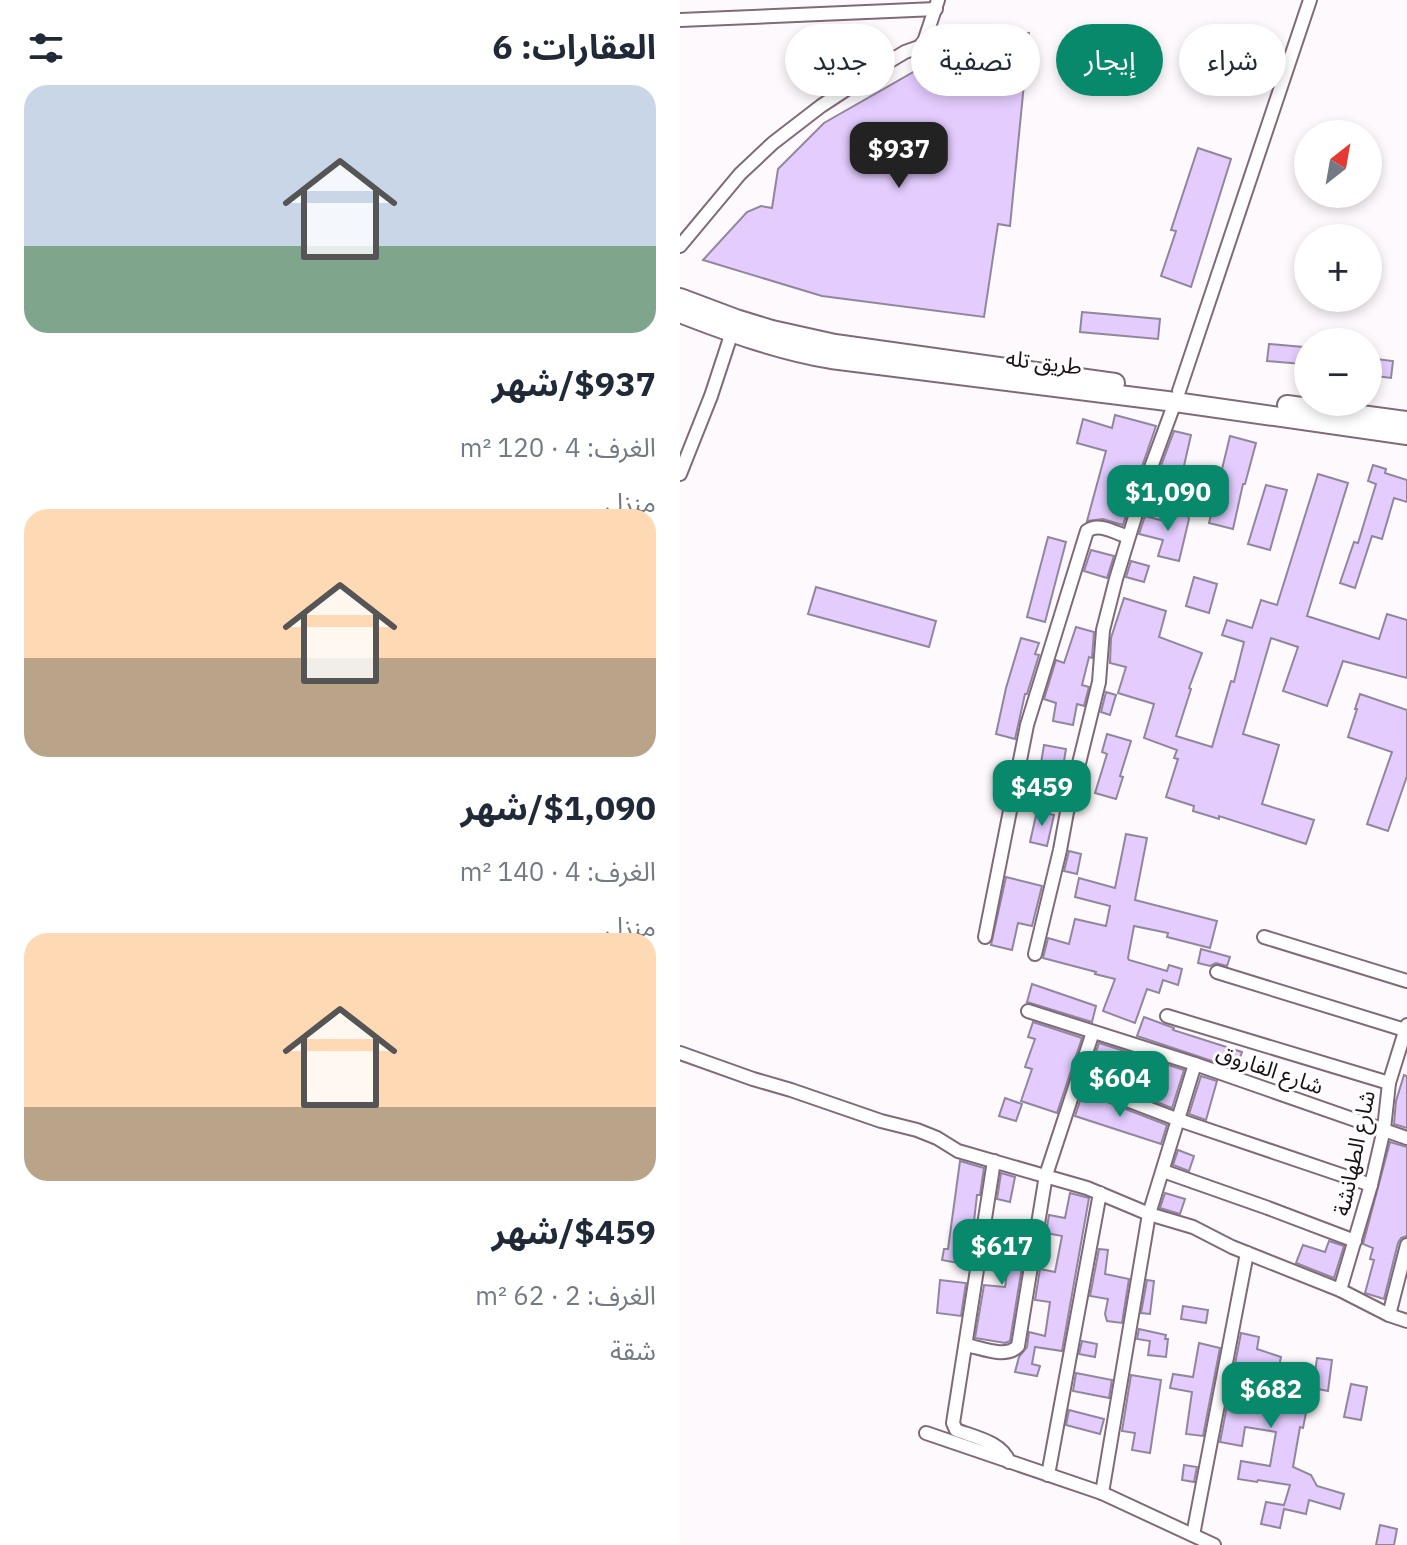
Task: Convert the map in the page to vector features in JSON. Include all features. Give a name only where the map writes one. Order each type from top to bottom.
[{"type":"main road","name":"طريق تله","points":[[680,298],[734,326]]},
{"type":"main road","name":"طريق تله","points":[[680,313],[807,347],[1076,384],[1407,421]]},
{"type":"main road","name":"طريق تله","points":[[1177,396],[1407,435]]},
{"type":"street","points":[[1035,954],[1099,682],[1103,630],[1128,537],[1310,0]]},
{"type":"street","points":[[680,20],[937,5],[922,45],[885,64],[788,130],[740,174],[680,246]]},
{"type":"street","points":[[680,474],[734,326]]},
{"type":"street","points":[[985,937],[1027,725],[1087,531],[1098,526],[1128,537]]},
{"type":"street","points":[[1264,937],[1407,981]]},
{"type":"street","points":[[1217,972],[1406,1028]]},
{"type":"street","name":"شارع الفاروق","points":[[1028,1011],[1195,1064],[1407,1138]]},
{"type":"street","points":[[1167,1016],[1389,1083]]},
{"type":"street","name":"شارع الطهانشة","points":[[1340,1290],[1371,1185],[1384,1129],[1389,1083],[1406,1028]]},
{"type":"street","points":[[966,1345],[1007,1353],[1018,1346],[1046,1175],[1093,1032]]},
{"type":"street","points":[[680,1053],[881,1121],[917,1130],[958,1151],[1046,1175],[1149,1214],[1193,1227],[1407,1321]]},
{"type":"street","points":[[1102,1493],[1149,1214],[1195,1064]]},
{"type":"street","points":[[1077,1081],[1179,1120],[1371,1185]]},
{"type":"street","points":[[994,1161],[954,1427],[994,1445],[1007,1455],[1009,1462]]},
{"type":"street","points":[[1163,1171],[1355,1241]]},
{"type":"street","points":[[1048,1475],[1100,1193]]},
{"type":"street","points":[[1389,1315],[1407,1245]]},
{"type":"street","points":[[1193,1535],[1247,1253]]},
{"type":"street","points":[[926,1433],[1102,1493],[1214,1545]]},
{"type":"building","points":[[911,73],[911,96],[1023,96],[1010,226],[998,224],[984,317],[822,296],[703,260],[747,212],[761,206],[772,208],[778,169],[824,123],[871,96],[895,96],[895,83]]},
{"type":"building","points":[[1198,148],[1231,159],[1191,287],[1161,276],[1176,231],[1171,230]]},
{"type":"building","points":[[1082,312],[1160,319],[1158,339],[1080,332]]},
{"type":"building","points":[[1269,344],[1294,346],[1294,363],[1267,361]]},
{"type":"building","points":[[1382,360],[1393,361],[1391,378],[1382,377]]},
{"type":"building","points":[[1115,415],[1156,426],[1123,525],[1103,519],[1087,521],[1106,451],[1077,443],[1083,419],[1112,428]]},
{"type":"building","points":[[1174,431],[1191,435],[1181,479],[1158,474]]},
{"type":"building","points":[[1230,436],[1256,443],[1233,529],[1209,523]]},
{"type":"building","points":[[1373,465],[1386,469],[1385,473],[1407,480],[1407,502],[1394,498],[1382,539],[1372,536],[1355,588],[1340,583],[1354,542],[1358,543],[1376,484],[1368,481]]},
{"type":"building","points":[[1318,474],[1348,483],[1307,616],[1379,639],[1387,614],[1407,620],[1407,678],[1343,661],[1327,706],[1283,691],[1298,647],[1271,638],[1243,734],[1279,745],[1262,804],[1314,820],[1306,844],[1219,816],[1219,819],[1193,811],[1194,806],[1166,797],[1178,759],[1174,758],[1177,750],[1144,738],[1154,704],[1118,693],[1126,667],[1110,663],[1111,638],[1124,598],[1166,611],[1159,637],[1202,653],[1176,736],[1212,747],[1244,642],[1222,635],[1227,620],[1252,628],[1261,600],[1277,605]]},
{"type":"building","points":[[1266,485],[1287,490],[1270,550],[1248,544]]},
{"type":"building","points":[[1171,509],[1187,514],[1189,519],[1179,561],[1158,556],[1163,540],[1139,534],[1145,516],[1168,522]]},
{"type":"building","points":[[1048,537],[1066,542],[1045,622],[1027,617]]},
{"type":"building","points":[[1091,550],[1114,556],[1107,578],[1084,571]]},
{"type":"building","points":[[1131,561],[1149,566],[1144,582],[1126,577]]},
{"type":"building","points":[[1194,577],[1217,584],[1209,613],[1186,606]]},
{"type":"building","points":[[816,587],[936,621],[929,647],[808,614]]},
{"type":"building","points":[[1076,627],[1094,632],[1092,658],[1089,657],[1082,685],[1089,687],[1084,706],[1077,704],[1073,725],[1053,721],[1056,703],[1044,699],[1056,660],[1064,663]]},
{"type":"building","points":[[1021,638],[1039,643],[1035,654],[1039,655],[1025,694],[1015,739],[996,734]]},
{"type":"building","points":[[1106,692],[1116,695],[1110,715],[1101,712]]},
{"type":"building","points":[[1360,694],[1407,710],[1407,776],[1388,831],[1367,824],[1392,752],[1348,737]]},
{"type":"building","points":[[1107,734],[1131,741],[1116,799],[1095,793],[1107,754],[1102,752]]},
{"type":"building","points":[[1044,745],[1066,749],[1063,767],[1041,763]]},
{"type":"building","points":[[1026,778],[1039,782],[1033,806],[1021,803]]},
{"type":"building","points":[[1037,811],[1054,815],[1047,846],[1030,842]]},
{"type":"building","points":[[1126,834],[1147,838],[1135,900],[1217,921],[1210,948],[1167,937],[1168,933],[1134,926],[1129,960],[1167,971],[1169,965],[1182,969],[1178,985],[1163,980],[1159,993],[1147,989],[1135,1023],[1103,1011],[1115,979],[1043,958],[1048,938],[1069,944],[1075,919],[1106,926],[1110,906],[1075,897],[1079,878],[1115,888]]},
{"type":"building","points":[[1069,851],[1081,854],[1077,874],[1064,871]]},
{"type":"building","points":[[1006,877],[1042,886],[1032,926],[1018,923],[1012,950],[991,945]]},
{"type":"building","points":[[1201,949],[1230,957],[1227,966],[1198,963]]},
{"type":"building","points":[[1032,984],[1096,1006],[1092,1022],[1027,1002]]},
{"type":"building","points":[[1144,1017],[1173,1030],[1242,1052],[1236,1069],[1137,1036]]},
{"type":"building","points":[[1033,1022],[1082,1038],[1057,1113],[1021,1101],[1032,1069],[1025,1067],[1035,1039],[1028,1037]]},
{"type":"building","points":[[1099,1043],[1184,1070],[1172,1108],[1108,1083],[1111,1074],[1091,1066]]},
{"type":"building","points":[[1404,1075],[1407,1076],[1407,1128],[1394,1124],[1396,1101]]},
{"type":"building","points":[[1201,1076],[1217,1081],[1206,1120],[1189,1114]]},
{"type":"building","points":[[1082,1095],[1167,1125],[1161,1144],[1075,1116]]},
{"type":"building","points":[[1005,1098],[1022,1104],[1016,1121],[999,1116]]},
{"type":"building","points":[[1390,1142],[1407,1147],[1407,1236],[1398,1243],[1384,1299],[1365,1293],[1374,1260],[1370,1259],[1373,1248],[1363,1244]]},
{"type":"building","points":[[1178,1150],[1194,1156],[1189,1171],[1173,1165]]},
{"type":"building","points":[[960,1161],[984,1168],[980,1195],[977,1195],[969,1265],[942,1260],[944,1249],[948,1249]]},
{"type":"building","points":[[1001,1173],[1015,1177],[1010,1202],[997,1199]]},
{"type":"building","points":[[1070,1193],[1089,1198],[1062,1351],[1035,1347],[1032,1364],[1040,1366],[1037,1376],[1015,1372],[1019,1357],[1027,1347],[1029,1332],[1045,1336],[1050,1302],[1035,1300],[1040,1269],[1055,1272],[1062,1236],[1046,1233],[1049,1215],[1065,1218]]},
{"type":"building","points":[[1165,1193],[1185,1199],[1180,1214],[1160,1208]]},
{"type":"building","points":[[992,1230],[1027,1236],[1010,1341],[1005,1343],[975,1338],[984,1285],[1005,1287],[1007,1273],[986,1269]]},
{"type":"building","points":[[1329,1241],[1344,1246],[1334,1278],[1296,1263],[1303,1245],[1325,1252]]},
{"type":"building","points":[[1099,1249],[1108,1250],[1105,1274],[1129,1279],[1122,1323],[1107,1321],[1108,1299],[1090,1296]]},
{"type":"building","points":[[940,1280],[966,1283],[961,1316],[937,1313]]},
{"type":"building","points":[[1147,1280],[1154,1281],[1150,1314],[1141,1313]]},
{"type":"building","points":[[1183,1306],[1208,1310],[1206,1323],[1181,1319]]},
{"type":"building","points":[[1139,1329],[1166,1335],[1166,1357],[1148,1355],[1150,1341],[1137,1339]]},
{"type":"building","points":[[1241,1333],[1259,1337],[1257,1349],[1281,1357],[1274,1391],[1309,1398],[1293,1467],[1311,1475],[1317,1486],[1344,1494],[1340,1509],[1309,1500],[1306,1514],[1284,1509],[1280,1528],[1261,1524],[1266,1502],[1284,1505],[1290,1485],[1238,1479],[1241,1461],[1270,1466],[1276,1432],[1245,1427],[1242,1446],[1220,1442]]},
{"type":"building","points":[[1082,1341],[1097,1344],[1095,1357],[1079,1354]]},
{"type":"building","points":[[1199,1343],[1220,1348],[1203,1436],[1186,1434],[1192,1392],[1170,1388],[1173,1374],[1193,1377]]},
{"type":"building","points":[[1317,1358],[1332,1360],[1328,1391],[1313,1388]]},
{"type":"building","points":[[1076,1373],[1112,1380],[1109,1398],[1073,1391]]},
{"type":"building","points":[[1131,1375],[1161,1380],[1150,1453],[1132,1450],[1135,1433],[1122,1431]]},
{"type":"building","points":[[1351,1384],[1367,1387],[1361,1420],[1344,1417]]},
{"type":"building","points":[[1069,1410],[1104,1419],[1100,1434],[1066,1425]]},
{"type":"building","points":[[1184,1465],[1197,1467],[1194,1482],[1182,1480]]},
{"type":"building","points":[[1380,1525],[1397,1529],[1394,1545],[1376,1545]]}]
